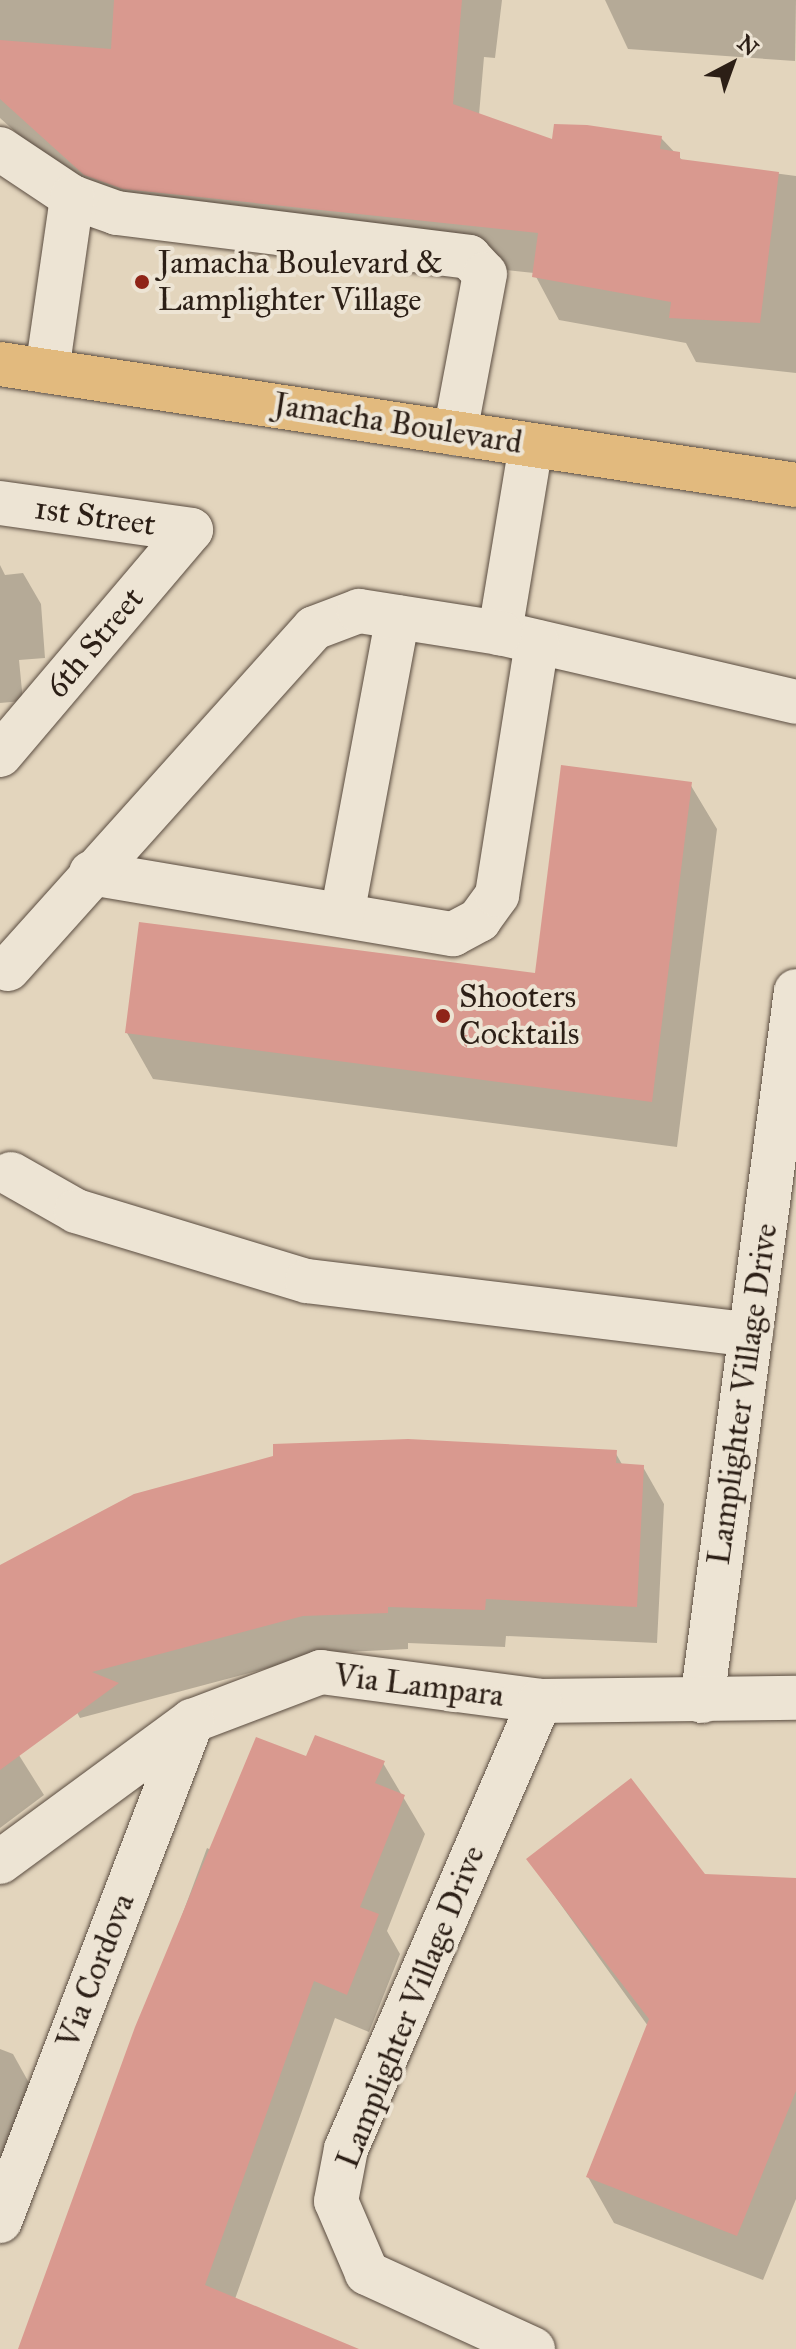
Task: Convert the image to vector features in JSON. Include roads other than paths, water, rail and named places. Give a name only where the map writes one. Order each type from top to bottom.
[{"type":"main road","name":"Jamacha Boulevard","points":[[0,364],[796,485]]},
{"type":"street","points":[[0,149],[72,197],[117,213],[469,257],[485,274],[455,433]]},
{"type":"street","points":[[47,371],[72,197]]},
{"type":"street","points":[[91,873],[453,934],[479,920],[497,895],[531,445]]},
{"type":"street","name":"1st Street","points":[[0,503],[191,530]]},
{"type":"street","name":"6th Street","points":[[0,755],[191,530]]},
{"type":"street","points":[[8,969],[314,628],[359,611],[518,638],[796,702]]},
{"type":"street","points":[[342,915],[398,617]]},
{"type":"street","name":"Lamplighter Village Drive","points":[[702,1701],[793,1041],[796,991]]},
{"type":"street","points":[[11,1174],[76,1211],[307,1281],[751,1335]]},
{"type":"street","name":"Via Lampara","points":[[0,1862],[192,1721],[321,1672],[540,1701],[796,1698]]},
{"type":"street","name":"Lamplighter Village Drive","points":[[505,2344],[367,2273],[336,2201],[346,2149],[540,1701]]},
{"type":"street","name":"Via Cordova","points":[[0,2221],[192,1721]]},
{"type":"place","name":"Jamacha Boulevard & Lamplighter Village","points":[[142,282]]},
{"type":"place","name":"Shooters Cocktails","points":[[443,1016]]}]
